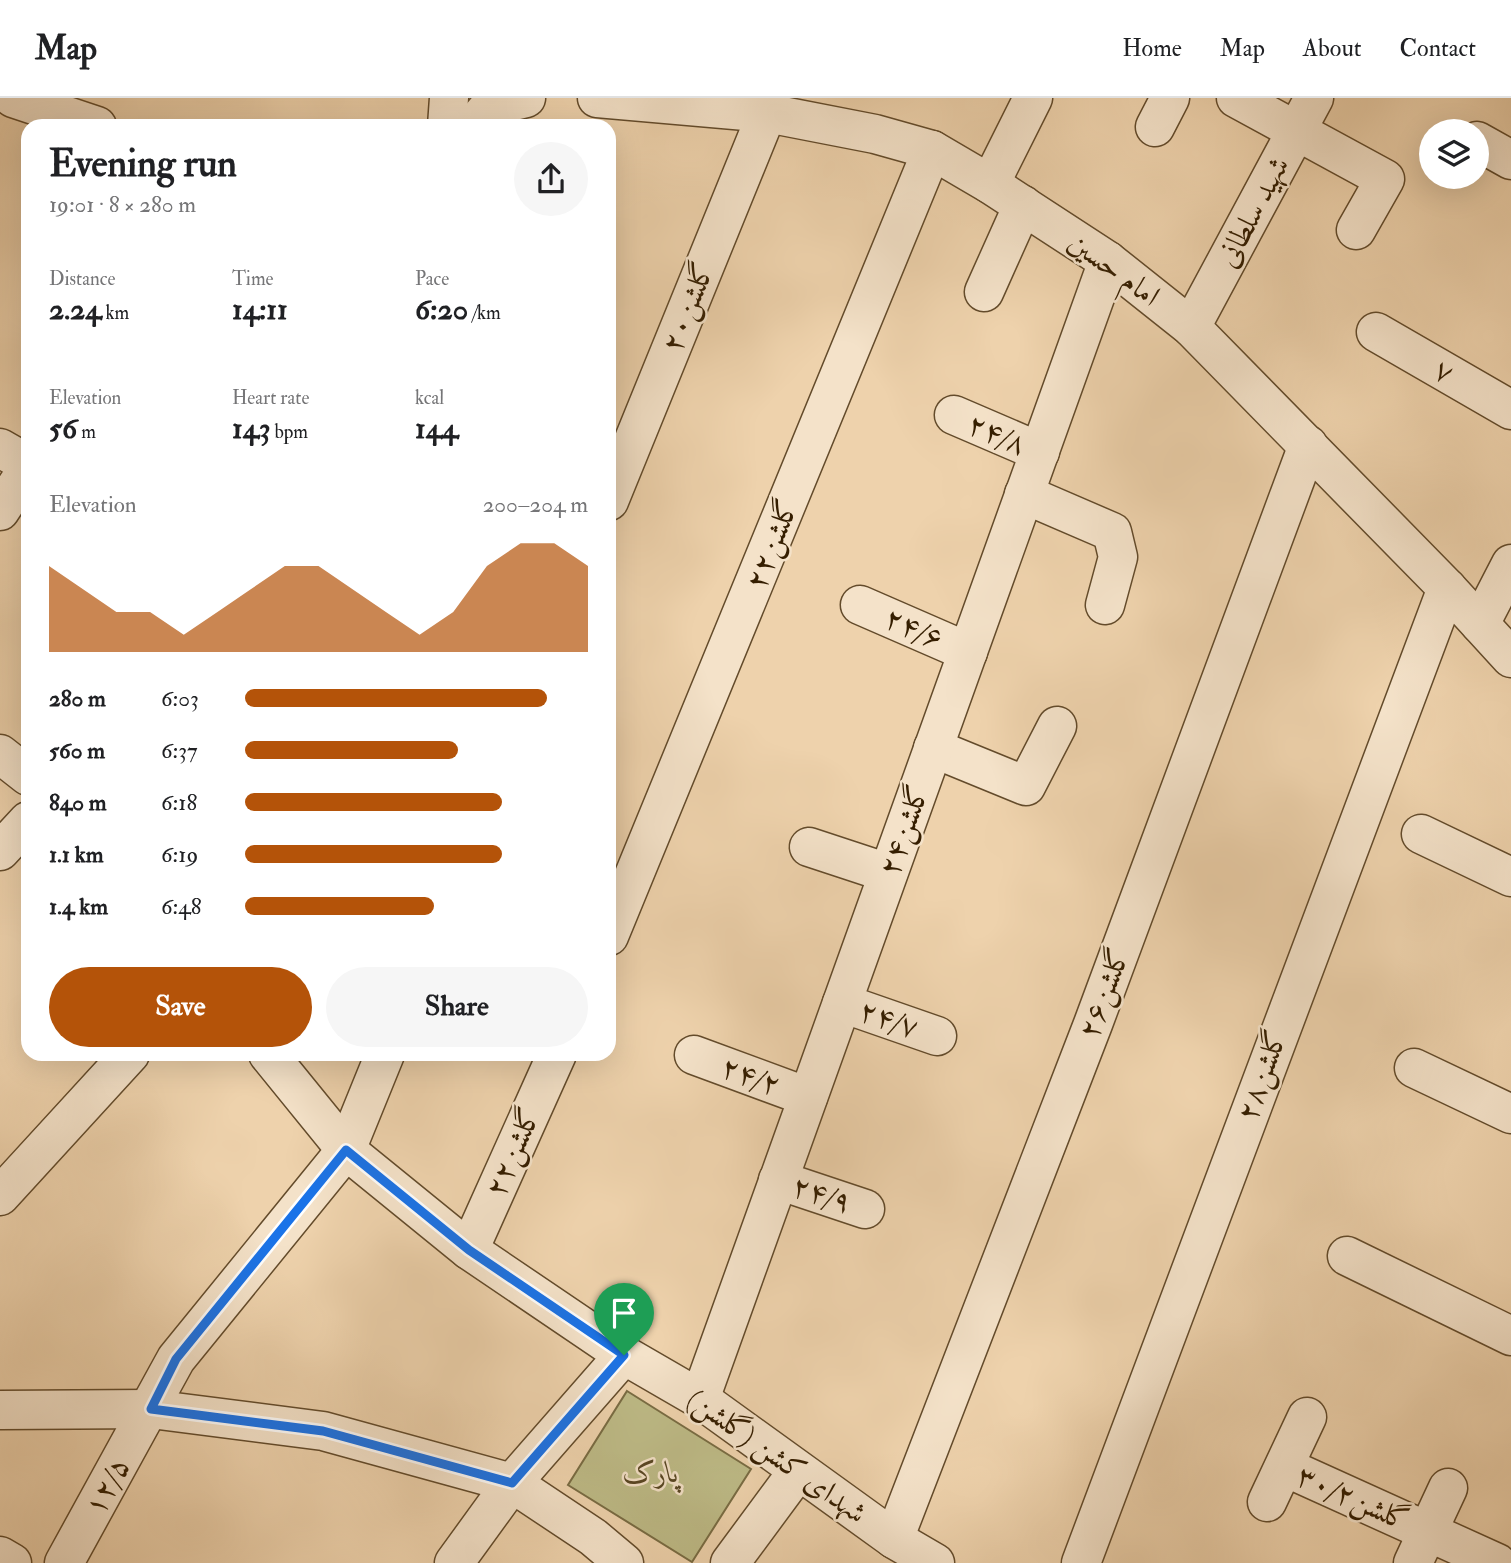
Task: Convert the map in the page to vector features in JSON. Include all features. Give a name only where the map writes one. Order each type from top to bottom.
[{"type":"street","points":[[448,119],[450,98]]},
{"type":"street","points":[[479,119],[489,107],[526,98]]},
{"type":"street","name":"امام حسین","points":[[597,98],[768,105],[932,150],[990,184],[1108,261],[1191,327],[1447,588],[1511,659]]},
{"type":"street","points":[[990,184],[1033,98]]},
{"type":"street","points":[[1236,98],[1385,179],[1356,230]]},
{"type":"street","name":"شهید سلطانی","points":[[1191,327],[1314,98]]},
{"type":"street","points":[[24,100],[77,119]]},
{"type":"street","name":"گلشن۲۰","points":[[616,484],[768,105]]},
{"type":"street","points":[[1489,147],[1511,160]]},
{"type":"street","name":"گلشن۲۲","points":[[616,919],[932,150]]},
{"type":"street","points":[[984,292],[1023,205]]},
{"type":"street","name":"گلشن۲۴","points":[[699,1399],[1108,261]]},
{"type":"street","name":"۷","points":[[1376,332],[1511,410]]},
{"type":"street","name":"۲۴/۸","points":[[954,415],[1040,452]]},
{"type":"street","name":"گلشن۲۶","points":[[894,1539],[1088,1037],[1308,445]]},
{"type":"street","points":[[0,447],[21,461]]},
{"type":"street","points":[[0,512],[21,478]]},
{"type":"street","points":[[1024,494],[1112,532],[1118,557],[1105,605]]},
{"type":"street","points":[[1480,624],[1511,564]]},
{"type":"street","name":"گلشن۲۸","points":[[1081,1563],[1447,588]]},
{"type":"street","name":"۲۴/۶","points":[[860,605],[968,652]]},
{"type":"street","points":[[933,748],[1026,786],[1057,726]]},
{"type":"street","points":[[0,754],[21,770]]},
{"type":"street","points":[[0,851],[21,828]]},
{"type":"street","points":[[1422,834],[1511,877]]},
{"type":"street","points":[[809,847],[888,873]]},
{"type":"street","name":"۲۴/۷","points":[[842,1003],[937,1036]]},
{"type":"street","name":"۲۴/۲","points":[[694,1055],[808,1097]]},
{"type":"street","points":[[0,1196],[124,1061]]},
{"type":"street","name":"شهدای کشن (گلشن)","points":[[274,1061],[346,1150],[469,1250],[624,1355],[699,1399],[894,1539],[935,1563]]},
{"type":"street","points":[[346,1150],[382,1061]]},
{"type":"street","name":"گلشن۲۲","points":[[469,1250],[553,1061]]},
{"type":"street","points":[[1414,1068],[1511,1114]]},
{"type":"street","name":"۱۲/۵","points":[[64,1563],[151,1409],[176,1359],[346,1150]]},
{"type":"street","name":"۲۴/۹","points":[[778,1180],[865,1209]]},
{"type":"street","points":[[1347,1256],[1511,1336]]},
{"type":"street","points":[[453,1563],[512,1483],[624,1355]]},
{"type":"street","points":[[0,1410],[151,1409],[323,1431],[512,1483],[593,1537],[624,1563]]},
{"type":"street","points":[[1267,1502],[1307,1417]]},
{"type":"street","name":"گلشن۳۰/۲","points":[[1285,1467],[1421,1547],[1497,1563]]},
{"type":"street","points":[[730,1563],[798,1471]]},
{"type":"street","points":[[1421,1547],[1448,1488]]},
{"type":"street","points":[[0,1556],[12,1563]]},
{"type":"green space","name":"پارک","points":[[627,1391],[751,1469],[692,1562],[568,1485]]},
{"type":"route","points":[[346,1150],[469,1250],[624,1355],[512,1483],[323,1431],[151,1409],[176,1359],[346,1150]]}]
